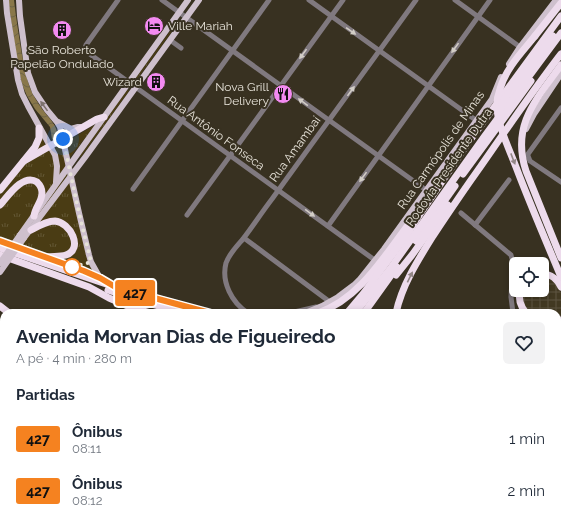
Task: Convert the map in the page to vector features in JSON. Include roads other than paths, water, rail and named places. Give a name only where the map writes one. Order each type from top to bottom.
[{"type":"highway","points":[[561,3],[507,71],[503,80],[497,107],[501,127],[520,178],[561,277]]},
{"type":"highway","name":"Rodovia Presidente Dutra","points":[[422,210],[468,143],[561,16]]},
{"type":"highway","points":[[499,119],[502,104],[506,97],[561,26]]},
{"type":"highway","name":"Rodovia Presidente Dutra","points":[[358,309],[402,253],[561,32]]},
{"type":"highway","name":"Rodovia Presidente Dutra","points":[[367,309],[561,40]]},
{"type":"highway","name":"Rodovia Presidente Dutra","points":[[397,309],[404,289],[420,257],[509,125],[561,54]]},
{"type":"highway","points":[[561,65],[530,110],[524,126],[522,140],[522,154],[526,171],[561,258]]},
{"type":"highway","points":[[24,161],[97,119],[104,117]]},
{"type":"highway","points":[[368,309],[378,299],[412,255],[496,139],[509,125]]},
{"type":"highway","points":[[0,190],[37,144],[39,138],[39,128]]},
{"type":"highway","points":[[0,205],[19,184],[24,181],[33,181],[40,186],[42,194],[40,203],[34,211],[34,216]]},
{"type":"highway","points":[[328,309],[350,295],[378,265],[415,216],[422,210]]},
{"type":"highway","points":[[350,309],[407,235],[422,210]]},
{"type":"highway","points":[[31,230],[53,221],[63,224],[72,234],[74,245],[70,252],[61,256],[42,257]]},
{"type":"highway","points":[[0,237],[3,242],[73,267],[100,278],[117,288]]},
{"type":"highway","points":[[0,248],[117,288],[195,309]]},
{"type":"highway","points":[[0,255],[139,306],[154,309]]},
{"type":"highway","points":[[52,266],[118,294],[171,309]]},
{"type":"highway","points":[[549,275],[557,280],[561,287]]},
{"type":"highway","points":[[89,287],[109,298],[137,309]]},
{"type":"highway","points":[[519,297],[523,309]]},
{"type":"main road","points":[[6,0],[18,80],[22,94],[39,128],[55,155],[57,166],[56,184]]},
{"type":"main road","points":[[19,0],[30,80],[35,92],[60,127],[91,262],[100,278]]},
{"type":"main road","points":[[0,272],[34,216],[68,166],[188,0]]},
{"type":"main road","points":[[0,263],[22,237],[31,230],[199,0]]},
{"type":"main road","name":"Rua Carmópolis de Minas","points":[[330,302],[354,285],[376,261],[477,121],[492,99],[500,78],[520,47],[556,0]]},
{"type":"main road","points":[[522,140],[534,114],[561,75]]},
{"type":"main road","points":[[57,122],[71,129],[78,127],[82,128]]},
{"type":"main road","points":[[320,309],[330,302]]},
{"type":"street","name":"Rua Antônio Fonseca","points":[[118,0],[88,42],[85,48],[87,52],[376,261]]},
{"type":"street","points":[[162,0],[426,190]]},
{"type":"street","points":[[133,190],[269,0]]},
{"type":"street","points":[[308,0],[477,121]]},
{"type":"street","points":[[187,215],[343,0]]},
{"type":"street","name":"Rua Amambaí","points":[[242,309],[228,290],[225,282],[224,273],[229,257],[416,0]]},
{"type":"street","points":[[455,0],[520,47]]},
{"type":"street","points":[[328,226],[490,0]]},
{"type":"street","points":[[170,40],[182,48]]},
{"type":"street","points":[[561,108],[528,154],[528,159],[530,161],[561,182]]},
{"type":"street","points":[[475,225],[509,180]]},
{"type":"street","points":[[461,213],[511,255],[513,263],[511,297],[512,309]]},
{"type":"street","points":[[244,238],[330,302]]},
{"type":"street","points":[[306,309],[314,307],[317,309]]},
{"type":"water","points":[[8,0],[14,0],[22,55],[30,88],[37,102],[53,122],[56,129],[58,138],[53,140],[50,127],[35,109],[22,84]]},
{"type":"place","name":"Ville Mariah","points":[[154,26]]},
{"type":"place","name":"São Roberto Papelão Ondulado","points":[[62,30]]},
{"type":"place","name":"Wizard","points":[[156,82]]},
{"type":"place","name":"Nova Grill Delivery","points":[[283,94]]}]
